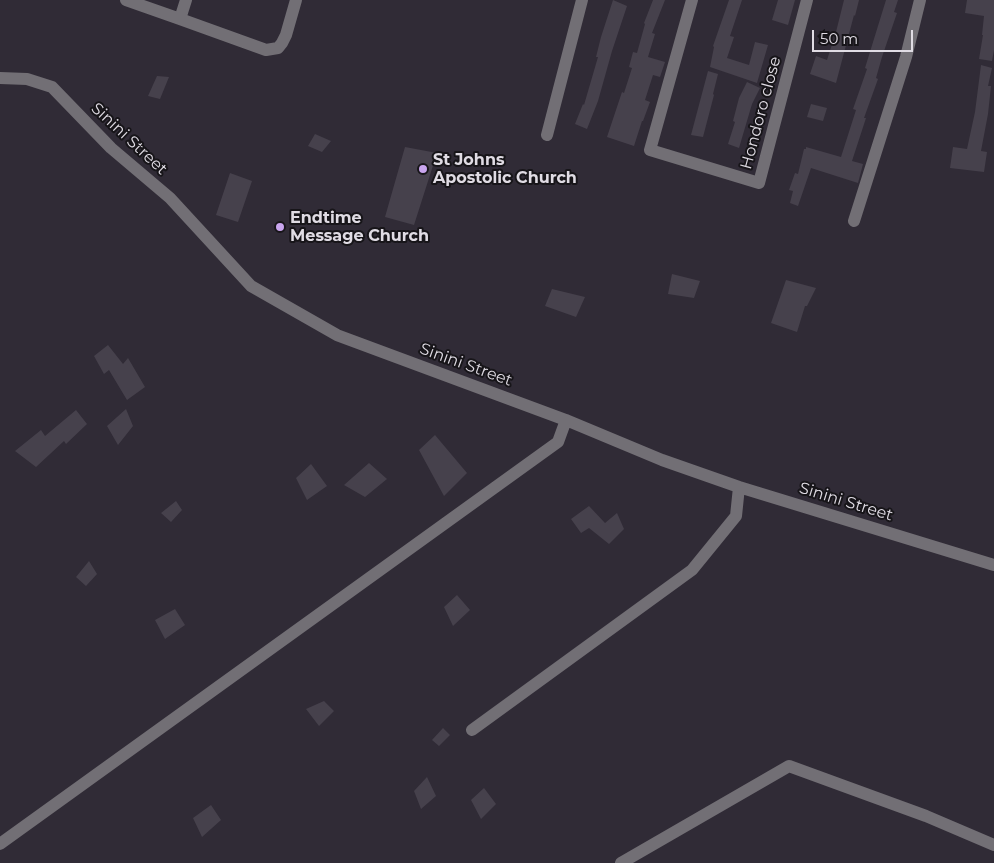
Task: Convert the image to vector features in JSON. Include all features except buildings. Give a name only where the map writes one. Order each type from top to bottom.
[{"type":"street","points":[[126,0],[266,50],[278,48],[282,43],[296,0]]},
{"type":"street","points":[[180,19],[186,0]]},
{"type":"street","points":[[547,135],[582,0]]},
{"type":"street","name":"Hondoro close","points":[[692,0],[650,150],[759,183],[807,0]]},
{"type":"street","points":[[854,221],[906,57],[920,0]]},
{"type":"street","name":"Sinini Street","points":[[0,78],[27,79],[52,87],[111,148],[170,198],[251,286],[338,335],[566,420],[662,460],[739,486],[994,565]]},
{"type":"street","points":[[0,844],[558,442],[566,420]]},
{"type":"street","points":[[472,730],[692,570],[736,516],[739,486]]},
{"type":"street","points":[[620,863],[789,766],[926,816],[994,845]]},
{"type":"place","name":"St Johns Apostolic Church","points":[[423,169]]},
{"type":"place","name":"Endtime Message Church","points":[[280,227]]}]
